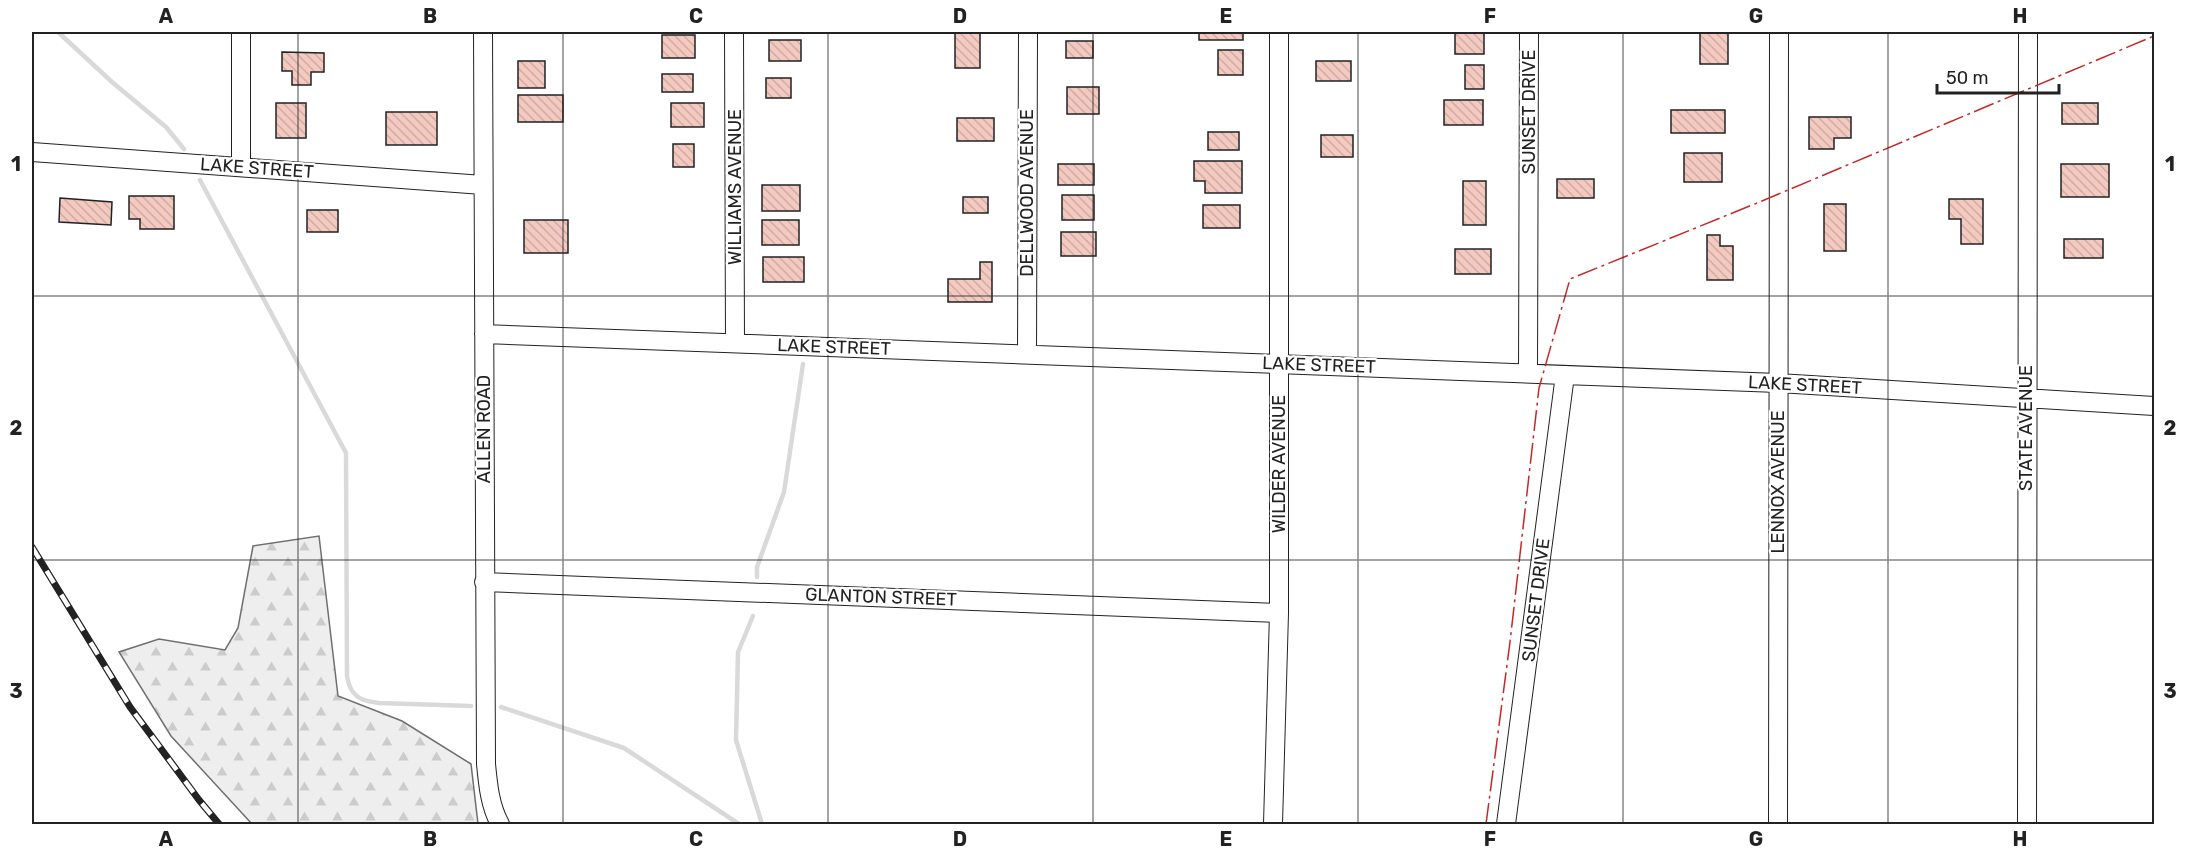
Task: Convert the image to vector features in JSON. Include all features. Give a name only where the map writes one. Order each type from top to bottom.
[{"type":"street","points":[[241,32],[242,167]]},
{"type":"street","name":"ALLEN ROAD","points":[[483,32],[486,764],[488,790],[500,825]]},
{"type":"street","name":"WILLIAMS AVENUE","points":[[734,32],[735,343]]},
{"type":"street","name":"DELLWOOD AVENUE","points":[[1027,354],[1028,32]]},
{"type":"street","name":"WILDER AVENUE","points":[[1273,825],[1279,613],[1279,32]]},
{"type":"street","name":"SUNSET DRIVE","points":[[1528,373],[1529,32]]},
{"type":"street","name":"LENNOX AVENUE","points":[[1778,825],[1779,32]]},
{"type":"street","name":"STATE AVENUE","points":[[2027,825],[2028,32]]},
{"type":"street","name":"LAKE STREET","points":[[32,152],[483,185]]},
{"type":"street","name":"LAKE STREET","points":[[484,334],[1778,383],[2154,408]]},
{"type":"street","name":"SUNSET DRIVE","points":[[1506,825],[1565,375]]},
{"type":"street","name":"GLANTON STREET","points":[[484,582],[1279,613]]},
{"type":"green space","points":[[319,536],[338,696],[402,721],[471,764],[478,824],[252,824],[171,736],[119,652],[159,639],[225,650],[238,628],[253,546]]},
{"type":"building","points":[[955,32],[980,32],[980,68],[955,68]]},
{"type":"building","points":[[1199,32],[1243,32],[1243,40],[1199,40]]},
{"type":"building","points":[[1700,32],[1728,32],[1728,64],[1700,64]]},
{"type":"building","points":[[1455,33],[1484,33],[1484,54],[1455,54]]},
{"type":"building","points":[[662,35],[695,35],[695,58],[662,58]]},
{"type":"building","points":[[769,40],[801,40],[801,61],[769,61]]},
{"type":"building","points":[[1066,41],[1093,41],[1093,58],[1066,58]]},
{"type":"building","points":[[1218,50],[1243,50],[1243,75],[1218,75]]},
{"type":"building","points":[[282,52],[324,53],[324,72],[311,72],[311,85],[292,85],[292,71],[282,71]]},
{"type":"building","points":[[518,61],[545,61],[545,88],[518,88]]},
{"type":"building","points":[[1316,61],[1351,61],[1351,81],[1316,81]]},
{"type":"building","points":[[1465,65],[1484,65],[1484,89],[1465,89]]},
{"type":"building","points":[[662,74],[693,74],[693,92],[662,92]]},
{"type":"building","points":[[766,78],[791,78],[791,98],[766,98]]},
{"type":"building","points":[[1067,87],[1099,87],[1099,114],[1067,114]]},
{"type":"building","points":[[518,95],[563,95],[563,122],[518,122]]},
{"type":"building","points":[[1444,100],[1483,100],[1483,125],[1444,125]]},
{"type":"building","points":[[276,103],[306,103],[306,138],[276,138]]},
{"type":"building","points":[[671,103],[704,103],[704,127],[671,127]]},
{"type":"building","points":[[2062,103],[2098,103],[2098,124],[2062,124]]},
{"type":"building","points":[[1671,110],[1725,110],[1725,133],[1671,133]]},
{"type":"building","points":[[386,112],[437,112],[437,145],[386,145]]},
{"type":"building","points":[[1809,117],[1851,117],[1851,138],[1834,138],[1834,149],[1809,149]]},
{"type":"building","points":[[957,118],[994,118],[994,141],[957,141]]},
{"type":"building","points":[[1208,132],[1239,132],[1239,150],[1208,150]]},
{"type":"building","points":[[1321,135],[1353,135],[1353,157],[1321,157]]},
{"type":"building","points":[[673,144],[694,144],[694,167],[673,167]]},
{"type":"building","points":[[1684,153],[1722,153],[1722,182],[1684,182]]},
{"type":"building","points":[[1194,161],[1242,161],[1242,193],[1205,193],[1205,181],[1194,181]]},
{"type":"building","points":[[1058,164],[1094,164],[1094,185],[1058,185]]},
{"type":"building","points":[[2061,164],[2109,164],[2109,197],[2061,197]]},
{"type":"building","points":[[1557,179],[1594,179],[1594,198],[1557,198]]},
{"type":"building","points":[[1463,181],[1486,181],[1486,225],[1463,225]]},
{"type":"building","points":[[762,185],[800,185],[800,211],[762,211]]},
{"type":"building","points":[[1062,195],[1094,195],[1094,220],[1062,220]]},
{"type":"building","points":[[129,196],[174,196],[174,229],[140,229],[140,219],[129,219]]},
{"type":"building","points":[[963,197],[988,197],[988,213],[963,213]]},
{"type":"building","points":[[60,198],[112,202],[111,225],[59,222]]},
{"type":"building","points":[[1949,199],[1983,199],[1983,244],[1961,244],[1961,219],[1949,219]]},
{"type":"building","points":[[1824,204],[1846,204],[1846,251],[1824,251]]},
{"type":"building","points":[[1203,205],[1240,205],[1240,228],[1203,228]]},
{"type":"building","points":[[307,210],[338,210],[338,232],[307,232]]},
{"type":"building","points":[[524,220],[568,220],[568,253],[524,253]]},
{"type":"building","points":[[762,220],[799,220],[799,245],[762,245]]},
{"type":"building","points":[[1061,232],[1096,232],[1096,256],[1061,256]]},
{"type":"building","points":[[1707,235],[1720,235],[1720,246],[1733,246],[1733,280],[1707,280]]},
{"type":"building","points":[[2064,239],[2103,239],[2103,258],[2064,258]]},
{"type":"building","points":[[1455,249],[1491,249],[1491,274],[1455,274]]},
{"type":"building","points":[[763,257],[804,257],[804,282],[763,282]]},
{"type":"building","points":[[980,262],[992,262],[992,302],[948,302],[948,279],[980,279]]},
{"type":"waterway","points":[[58,32],[112,82],[166,127],[184,149]]},
{"type":"waterway","points":[[200,180],[346,453],[347,676],[353,693],[361,699],[379,703],[471,706]]},
{"type":"waterway","points":[[757,577],[757,567],[784,492],[803,364]]},
{"type":"waterway","points":[[753,616],[738,652],[736,740],[762,824]]},
{"type":"waterway","points":[[501,707],[624,748],[739,824]]},
{"type":"railway","points":[[32,547],[130,707],[219,824]]},
{"type":"power","points":[[1486,824],[1510,642],[1539,388],[1570,279],[2154,36]]}]
